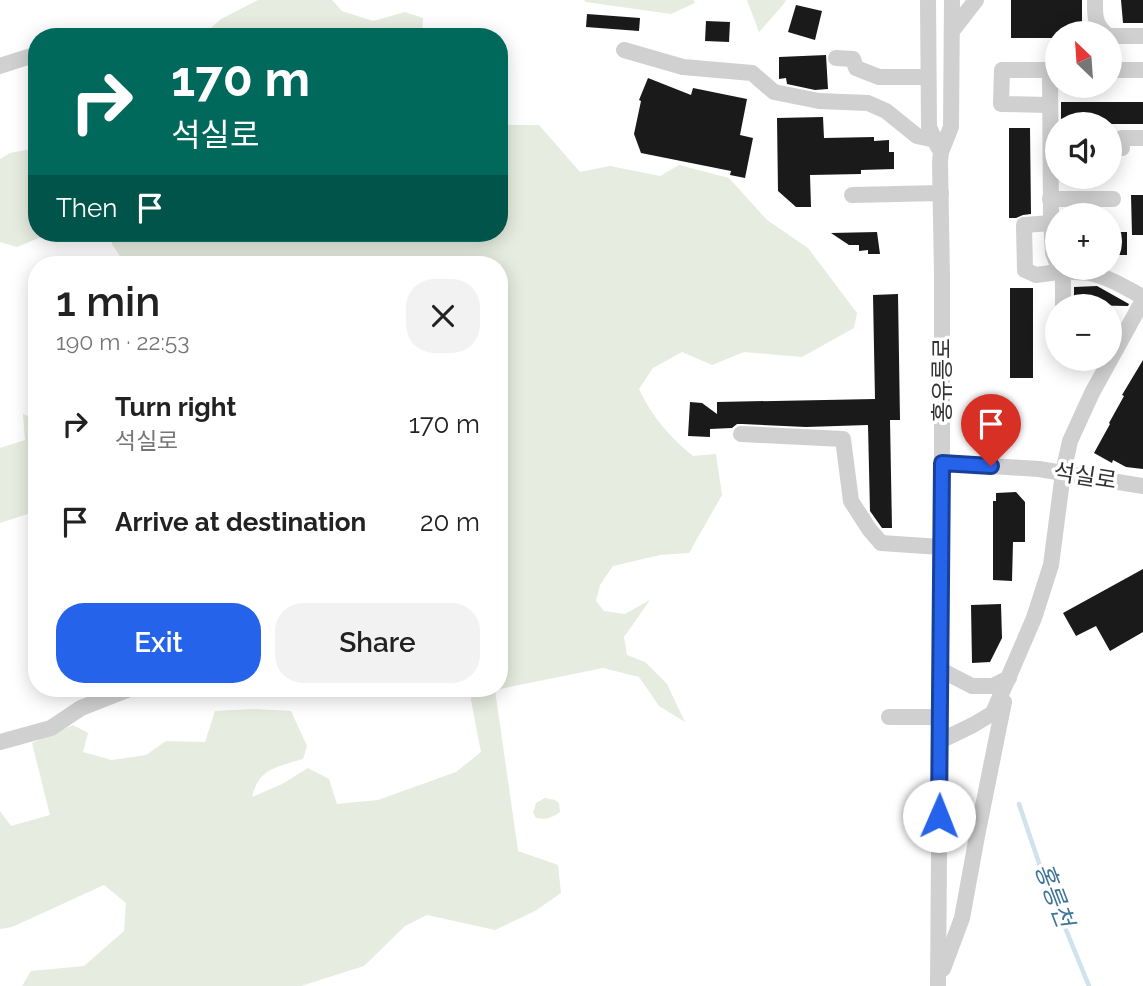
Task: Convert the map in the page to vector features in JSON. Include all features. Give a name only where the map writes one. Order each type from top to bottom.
[{"type":"street","name":"홍유릉로","points":[[928,0],[929,127],[938,146],[941,193],[938,984]]},
{"type":"street","name":"홍유릉로","points":[[938,146],[951,127],[952,0]]},
{"type":"street","points":[[952,31],[976,0]]},
{"type":"street","points":[[1095,0],[1096,21]]},
{"type":"street","points":[[1122,36],[1143,36]]},
{"type":"street","points":[[624,50],[683,67],[752,73],[774,92],[819,101],[869,103],[886,111],[917,136],[938,146]]},
{"type":"street","points":[[0,66],[28,57]]},
{"type":"street","points":[[836,58],[853,59],[856,68],[880,77],[928,77]]},
{"type":"street","points":[[1045,70],[1002,70],[1001,104],[1049,105]]},
{"type":"street","points":[[1122,70],[1143,70]]},
{"type":"street","points":[[1050,98],[1050,112]]},
{"type":"street","points":[[1122,138],[1143,138]]},
{"type":"street","points":[[1050,203],[1051,189]]},
{"type":"street","points":[[852,195],[941,193]]},
{"type":"street","points":[[1050,199],[1113,199]]},
{"type":"street","points":[[1045,223],[1024,225],[1024,270],[1036,275],[1045,273]]},
{"type":"street","points":[[940,741],[993,712],[1034,618],[1051,565],[1063,473],[1070,442],[1092,393],[1143,298],[1111,280]]},
{"type":"street","points":[[741,434],[844,439],[851,501],[881,543],[941,547]]},
{"type":"street","name":"석실로","points":[[942,463],[1039,469],[1143,486]]},
{"type":"street","points":[[941,670],[972,686],[993,686],[1009,678]]},
{"type":"street","points":[[938,984],[962,918],[1009,678]]},
{"type":"street","points":[[0,742],[51,728],[81,708],[109,697]]},
{"type":"street","points":[[889,717],[940,717]]},
{"type":"shaded area","points":[[258,0],[332,0],[342,11],[373,21],[405,12],[423,18],[422,28],[211,28],[221,19]]},
{"type":"shaded area","points":[[584,0],[694,0],[695,3],[671,14]]},
{"type":"shaded area","points":[[747,0],[786,0],[759,32]]},
{"type":"shaded area","points":[[508,125],[539,125],[580,172],[610,166],[660,176],[679,165],[729,178],[767,220],[808,248],[857,313],[854,328],[802,357],[744,352],[712,365],[682,352],[653,368],[639,389],[655,417],[693,456],[716,454],[722,495],[689,553],[660,555],[613,566],[600,585],[596,601],[604,611],[625,614],[650,600],[624,637],[627,655],[645,662],[667,684],[685,722],[659,706],[639,677],[603,668],[508,687],[508,256],[120,256],[112,244],[508,242]]},
{"type":"shaded area","points":[[28,150],[29,242],[17,247],[0,242],[0,159],[10,153]]},
{"type":"shaded area","points":[[23,414],[28,416],[28,514],[0,523],[0,448],[25,440]]},
{"type":"shaded area","points":[[472,697],[496,697],[518,851],[558,865],[561,893],[535,911],[495,930],[427,915],[405,926],[364,966],[301,986],[22,986],[31,971],[84,966],[124,931],[126,903],[104,885],[12,927],[0,929],[0,811],[11,826],[50,815],[32,743],[73,725],[88,733],[83,752],[112,760],[146,755],[166,741],[205,742],[215,711],[291,711],[307,746],[303,759],[264,774],[252,797],[282,784],[308,768],[329,779],[337,804],[378,800],[456,772],[481,752]]},
{"type":"shaded area","points":[[545,798],[559,803],[560,812],[549,818],[536,818],[533,813],[536,803]]},
{"type":"building","points":[[1011,0],[1082,0],[1082,21],[1045,21],[1045,38],[1011,38]]},
{"type":"building","points":[[1121,0],[1143,0],[1143,23],[1123,23]]},
{"type":"building","points":[[796,5],[822,11],[815,40],[788,32]]},
{"type":"building","points":[[587,14],[640,18],[639,31],[586,27]]},
{"type":"building","points":[[706,21],[730,22],[729,42],[705,41]]},
{"type":"building","points":[[826,55],[828,89],[815,90],[787,84],[786,78],[779,79],[779,57]]},
{"type":"building","points":[[648,78],[691,95],[693,88],[747,99],[740,135],[753,138],[745,178],[730,175],[731,171],[641,153],[634,134],[641,101],[639,100]]},
{"type":"building","points":[[1061,102],[1143,102],[1143,124],[1122,124],[1122,112],[1061,112]]},
{"type":"building","points":[[823,117],[824,138],[874,137],[874,141],[889,140],[889,152],[894,152],[894,169],[861,170],[861,174],[810,175],[811,207],[796,207],[778,191],[777,118]]},
{"type":"building","points":[[1009,128],[1030,128],[1031,214],[1016,218],[1009,218]]},
{"type":"building","points":[[1131,195],[1143,195],[1143,235],[1132,235]]},
{"type":"building","points":[[877,232],[880,254],[868,254],[868,250],[859,251],[859,245],[849,245],[831,233]]},
{"type":"building","points":[[1122,232],[1127,232],[1127,255],[1122,255]]},
{"type":"building","points":[[1097,286],[1111,294],[1074,294],[1074,287]]},
{"type":"building","points":[[1010,288],[1033,288],[1033,378],[1010,378]]},
{"type":"building","points":[[898,294],[900,420],[890,420],[892,528],[882,528],[870,511],[868,425],[806,427],[737,424],[732,428],[710,429],[710,437],[688,436],[690,402],[702,403],[717,414],[717,402],[875,399],[873,295]]},
{"type":"building","points":[[1143,360],[1143,469],[1126,467],[1113,460],[1112,463],[1094,453],[1124,396],[1122,395]]},
{"type":"building","points":[[1016,492],[1025,502],[1025,542],[1013,542],[1012,581],[993,580],[993,501],[996,501],[996,493]]},
{"type":"building","points":[[1143,569],[1143,632],[1110,651],[1096,626],[1076,636],[1063,613]]},
{"type":"building","points":[[1001,604],[1002,638],[990,662],[972,663],[971,605]]},
{"type":"waterway","name":"홍릉천","points":[[1019,804],[1040,866],[1089,986]]},
{"type":"route","points":[[939,816],[942,463],[991,466]]}]
